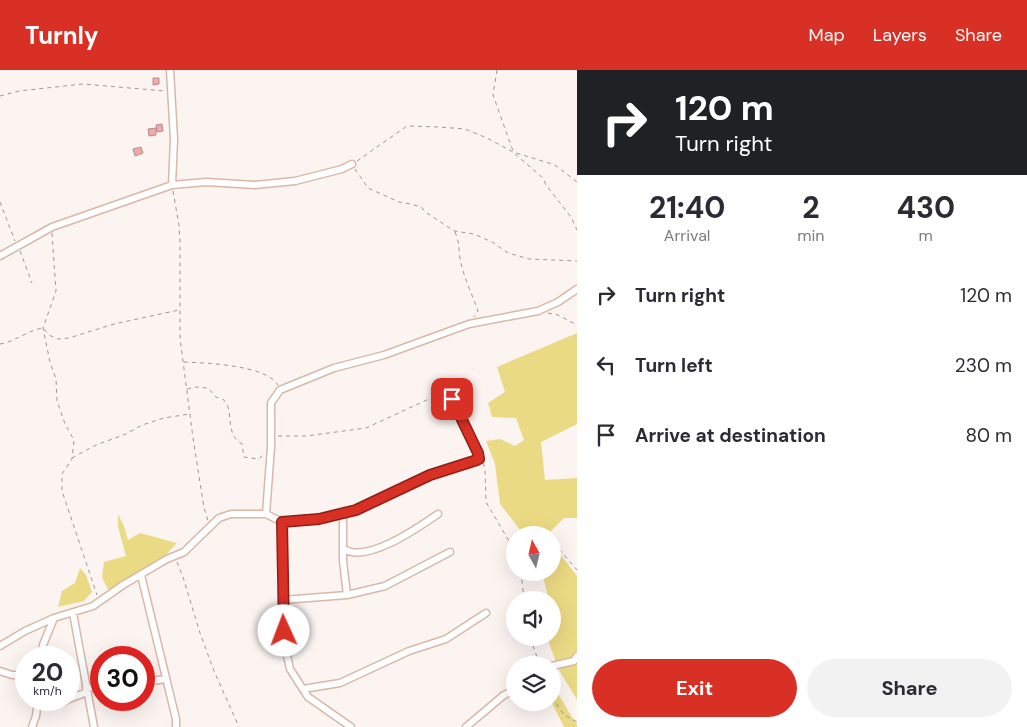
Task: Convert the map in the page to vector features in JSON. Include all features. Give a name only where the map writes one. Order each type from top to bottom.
[{"type":"street","points":[[170,70],[174,139],[172,185]]},
{"type":"street","points":[[0,256],[52,227],[172,185],[206,182],[255,186],[295,181],[342,169],[352,164]]},
{"type":"street","points":[[266,514],[271,447],[271,404],[280,390],[334,368],[384,355],[469,324],[538,311],[558,302],[577,289]]},
{"type":"street","points":[[0,646],[25,631],[54,618],[73,613],[100,602],[122,585],[184,552],[219,518],[225,515],[266,514],[282,522],[319,519],[356,510],[430,475],[477,460],[479,455],[452,399]]},
{"type":"street","points":[[344,513],[343,561],[347,595]]},
{"type":"street","points":[[344,550],[353,554],[373,550],[404,536],[438,514]]},
{"type":"street","points":[[282,522],[284,642],[290,669],[308,697],[351,727]]},
{"type":"street","points":[[283,600],[347,595],[385,586],[450,552]]},
{"type":"street","points":[[141,576],[176,719],[176,727]]},
{"type":"street","points":[[73,613],[94,727]]},
{"type":"street","points":[[303,689],[340,683],[409,651],[446,639],[486,613]]},
{"type":"street","points":[[43,646],[54,618]]},
{"type":"street","points":[[561,664],[574,661],[577,656]]},
{"type":"street","points":[[0,671],[15,674]]},
{"type":"street","points":[[155,680],[166,679]]},
{"type":"street","points":[[80,693],[90,689]]},
{"type":"street","points":[[466,727],[506,694]]},
{"type":"street","points":[[32,727],[37,711]]},
{"type":"path","points":[[497,70],[493,95],[513,152]]},
{"type":"path","points":[[0,96],[18,91],[82,84],[170,92]]},
{"type":"path","points":[[577,230],[571,217],[546,185],[543,178],[513,152],[488,138],[465,129],[407,126],[352,164],[368,188],[398,202],[421,207],[454,231],[474,234],[492,242],[508,253],[529,259],[577,261]]},
{"type":"path","points":[[513,152],[555,165],[577,182]]},
{"type":"path","points":[[172,185],[179,226],[180,338],[189,414],[204,508],[210,527]]},
{"type":"path","points":[[52,227],[56,291],[43,328],[50,362],[56,379],[58,401],[65,424],[74,440],[72,459]]},
{"type":"path","points":[[454,231],[460,244],[460,258],[464,272],[478,311],[469,324]]},
{"type":"path","points":[[43,328],[49,335],[58,339],[69,338],[114,324],[180,310]]},
{"type":"path","points":[[538,311],[558,315],[577,325]]},
{"type":"path","points":[[0,344],[36,329],[43,328]]},
{"type":"path","points":[[184,362],[214,363],[248,369],[270,376],[278,384],[280,390]]},
{"type":"path","points":[[186,389],[196,387],[208,388],[216,397],[224,400],[230,411],[228,417],[233,436],[242,444],[244,457],[259,459],[271,447]]},
{"type":"path","points":[[270,436],[306,436],[366,428],[430,398],[446,397],[452,399]]},
{"type":"path","points":[[100,602],[62,491],[62,474],[72,459],[96,445],[126,434],[142,425],[164,418],[189,414]]},
{"type":"path","points":[[479,455],[485,469],[486,502],[506,537]]},
{"type":"path","points":[[561,551],[577,570]]},
{"type":"path","points":[[174,556],[184,577],[200,633],[239,727]]},
{"type":"path","points":[[561,710],[564,715],[577,722]]},
{"type":"shaded area","points":[[577,333],[577,424],[541,442],[545,480],[577,478],[577,518],[564,518],[556,526],[517,526],[500,504],[495,464],[486,441],[500,439],[515,446],[524,440],[516,418],[492,417],[488,403],[505,392],[497,367]]},
{"type":"shaded area","points":[[118,514],[128,540],[140,533],[177,543],[161,560],[108,590],[102,577],[104,562],[126,556],[118,527]]},
{"type":"shaded area","points":[[561,555],[577,576],[577,700],[561,673],[561,656],[554,656],[550,646],[561,646],[561,591],[547,591],[544,581],[561,581]]},
{"type":"shaded area","points":[[80,568],[86,575],[92,592],[84,601],[58,607],[62,591],[75,583]]},
{"type":"shaded area","points":[[561,699],[577,725],[577,727],[564,727],[556,711],[561,711]]},
{"type":"building","points":[[153,78],[159,78],[159,84],[153,85]]},
{"type":"building","points":[[162,124],[163,131],[157,132],[156,125]]},
{"type":"building","points":[[156,128],[156,135],[149,136],[148,129]]},
{"type":"building","points":[[141,147],[143,153],[135,156],[133,149]]},
{"type":"route","points":[[284,631],[282,522],[319,519],[356,510],[430,475],[479,459],[479,455],[452,399]]}]
